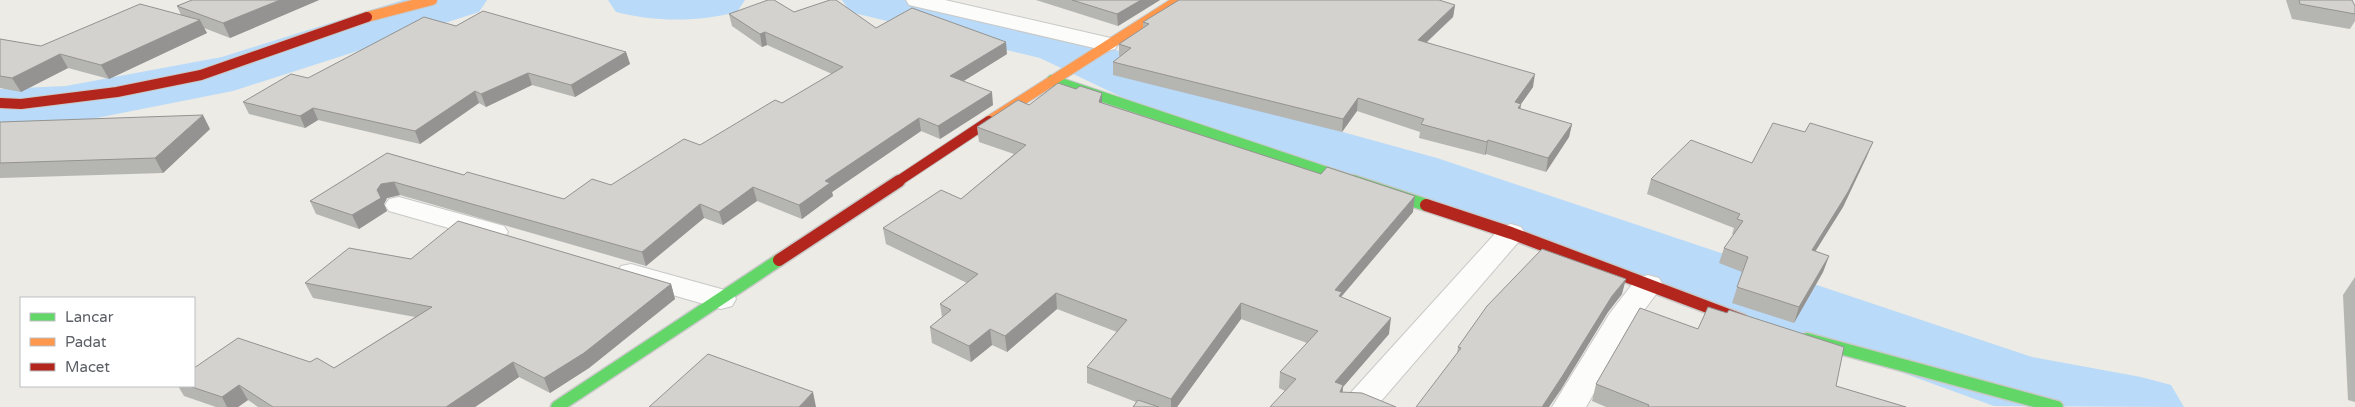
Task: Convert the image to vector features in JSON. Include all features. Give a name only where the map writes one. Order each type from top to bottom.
[{"type":"street","points":[[0,103],[21,104],[117,92],[201,75],[342,24],[432,0]]},
{"type":"street","points":[[917,0],[947,3],[1102,47]]},
{"type":"street","points":[[558,407],[1063,72],[1179,0]]},
{"type":"street","points":[[1052,80],[1510,233],[1755,326]]},
{"type":"street","points":[[399,205],[522,241]]},
{"type":"street","points":[[1357,407],[1510,233]]},
{"type":"street","points":[[607,266],[721,299]]},
{"type":"street","points":[[1569,407],[1621,320],[1648,285]]},
{"type":"street","points":[[1793,336],[2050,406]]},
{"type":"building","points":[[192,0],[280,0],[223,23],[177,6]]},
{"type":"building","points":[[768,0],[774,0],[794,12],[830,0],[836,0],[876,28],[912,8],[1006,42],[950,76],[992,92],[938,126],[919,118],[825,181],[830,183],[799,205],[753,187],[719,212],[700,204],[642,252],[394,182],[381,184],[377,190],[381,198],[352,215],[310,201],[387,153],[464,175],[467,172],[564,199],[592,179],[611,185],[684,139],[700,145],[775,100],[782,103],[843,67],[765,32],[760,34],[729,14]]},
{"type":"building","points":[[1072,0],[1141,0],[1117,14]]},
{"type":"building","points":[[1179,0],[1439,0],[1455,5],[1418,40],[1535,74],[1515,102],[1521,104],[1518,108],[1572,124],[1548,158],[1488,140],[1487,142],[1421,124],[1424,119],[1358,98],[1343,119],[1113,62],[1131,48],[1119,44],[1149,24],[1143,22]]},
{"type":"building","points":[[2299,0],[2352,0],[2355,6],[2355,14],[2300,4]]},
{"type":"building","points":[[140,4],[200,20],[101,65],[60,54],[12,78],[0,76],[0,39],[41,46]]},
{"type":"building","points":[[483,11],[626,52],[571,85],[528,73],[481,94],[475,91],[415,131],[313,108],[300,116],[243,102],[291,74],[308,78],[424,17],[456,26]]},
{"type":"building","points":[[1058,83],[1076,89],[1080,86],[1102,93],[1099,102],[1321,174],[1327,167],[1415,196],[1335,290],[1342,292],[1339,296],[1391,318],[1335,382],[1343,385],[1340,392],[1362,393],[1396,407],[1270,407],[1296,379],[1280,372],[1318,331],[1241,303],[1171,399],[1087,367],[1127,320],[1056,293],[1005,336],[990,329],[969,346],[930,327],[951,310],[940,304],[978,274],[883,228],[941,190],[961,199],[1026,145],[977,127],[1018,100],[1029,105]]},
{"type":"building","points":[[203,115],[155,158],[0,163],[0,122]]},
{"type":"building","points":[[1773,123],[1805,132],[1810,123],[1873,142],[1848,192],[1812,250],[1829,256],[1799,307],[1737,287],[1748,257],[1724,248],[1743,221],[1737,219],[1740,214],[1651,179],[1691,140],[1752,163]]},
{"type":"building","points":[[458,221],[671,284],[584,353],[544,378],[513,362],[446,407],[273,407],[239,385],[222,397],[192,387],[195,387],[195,367],[238,338],[310,362],[317,358],[334,368],[432,307],[305,283],[349,248],[411,259]]},
{"type":"building","points":[[1542,249],[1626,279],[1612,296],[1542,407],[1416,407],[1461,348],[1458,347],[1487,306]]},
{"type":"building","points":[[1708,307],[1727,313],[1729,310],[1844,347],[1836,386],[1906,407],[1648,407],[1649,405],[1596,384],[1640,308],[1698,329]]},
{"type":"building","points":[[708,354],[813,392],[799,407],[649,407]]},
{"type":"building","points":[[1138,400],[1159,407],[1133,407]]},
{"type":"waterway","points":[[0,108],[66,105],[233,73],[460,0]]},
{"type":"waterway","points":[[635,0],[677,3],[718,0]]},
{"type":"waterway","points":[[869,0],[1060,46],[1204,113],[1413,172],[2024,385],[2141,407]]},
{"type":"traffic: fast","points":[[1052,80],[1426,205]]},
{"type":"traffic: fast","points":[[557,407],[779,260]]},
{"type":"traffic: fast","points":[[1807,339],[2057,407]]},
{"type":"traffic: slow","points":[[367,17],[432,0]]},
{"type":"traffic: slow","points":[[989,121],[1179,0]]},
{"type":"traffic: jam","points":[[0,103],[21,104],[117,92],[201,75],[342,24],[367,17]]},
{"type":"traffic: jam","points":[[779,260],[989,121]]},
{"type":"traffic: jam","points":[[1426,205],[1511,233],[1742,320]]}]
